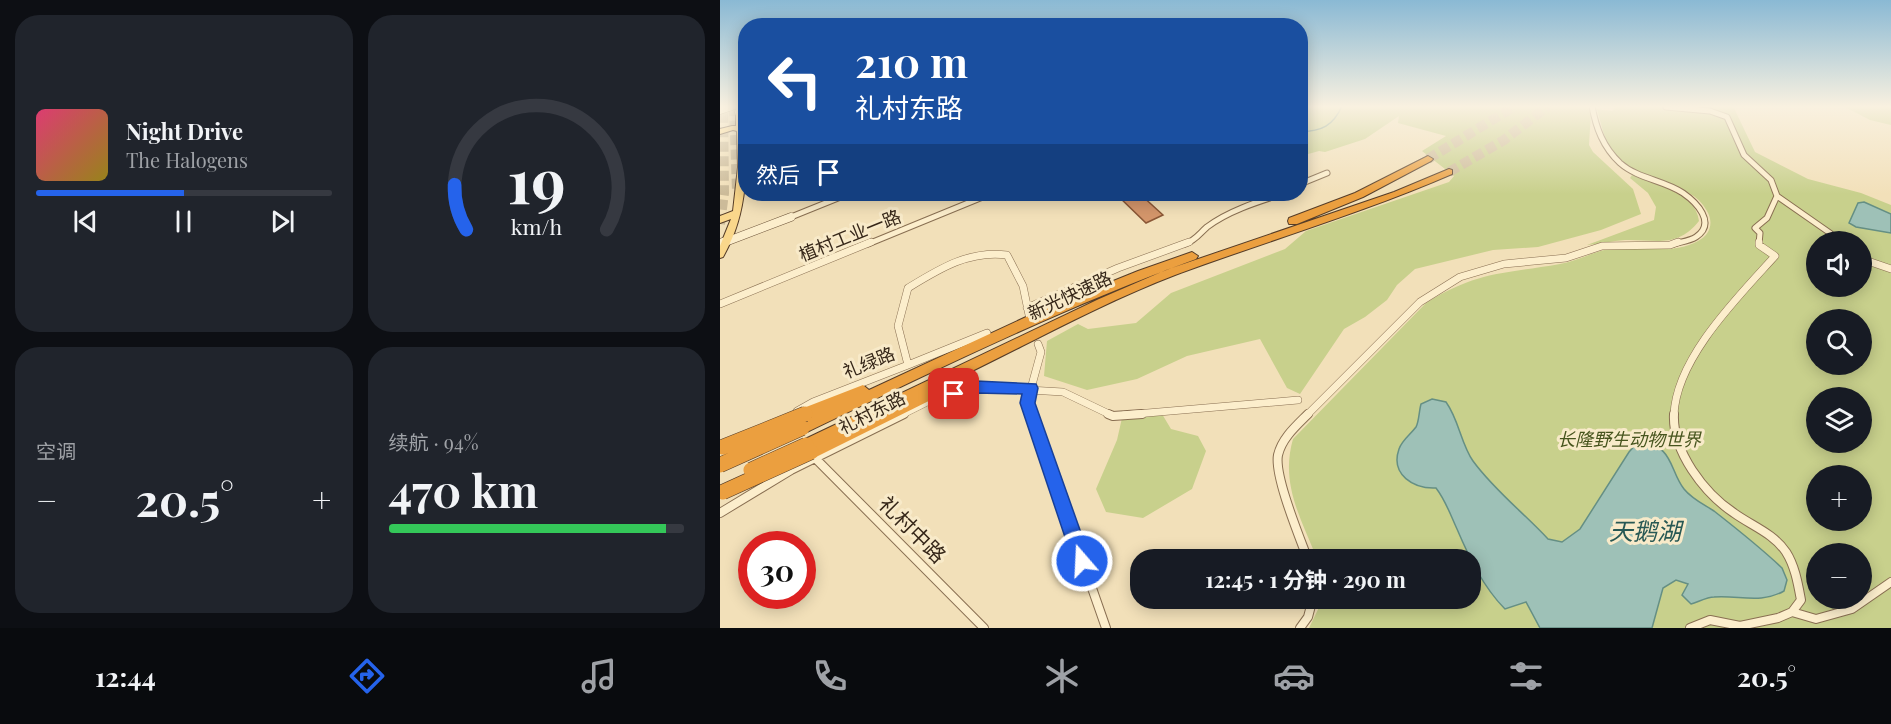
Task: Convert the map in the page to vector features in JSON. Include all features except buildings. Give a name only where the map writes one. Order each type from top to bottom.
[{"type":"highway","name":"新光快速路","points":[[720,465],[970,348],[1142,273],[1336,205],[1428,159]]},
{"type":"highway","name":"新光快速路","points":[[721,490],[811,452],[918,401],[1133,288],[1398,194],[1449,172]]},
{"type":"highway","points":[[722,448],[970,348]]},
{"type":"main road","points":[[720,255],[738,212],[740,201]]},
{"type":"main road","points":[[720,220],[738,212]]},
{"type":"street","points":[[1304,549],[1279,475],[1278,456],[1288,434],[1420,302],[1460,278],[1504,264],[1566,258],[1602,246],[1670,245],[1696,237],[1703,229],[1705,219],[1695,201],[1681,192],[1633,173],[1611,154],[1600,135]]},
{"type":"street","points":[[1735,135],[1744,155],[1771,180],[1777,196],[1826,231]]},
{"type":"street","points":[[1308,181],[1327,173]]},
{"type":"street","points":[[1690,628],[1710,620],[1740,626],[1778,618],[1792,612],[1801,600],[1787,553],[1769,533],[1731,511],[1703,483],[1675,437],[1673,415],[1686,369],[1717,320],[1775,256],[1759,245],[1760,233],[1755,228],[1767,218],[1768,210],[1777,196]]},
{"type":"street","points":[[724,243],[831,201]]},
{"type":"street","name":"植村工业一路","points":[[720,304],[973,201]]},
{"type":"street","name":"礼绿路","points":[[791,470],[796,412],[813,402],[908,365],[895,331],[898,314],[908,288],[954,262],[991,251],[1007,255],[1023,286],[1028,312],[1118,268],[1196,240],[1208,227],[1260,201]]},
{"type":"street","points":[[1872,262],[1891,269]]},
{"type":"street","points":[[908,365],[987,333]]},
{"type":"street","points":[[1038,344],[1041,352],[1027,403],[1106,628]]},
{"type":"street","name":"礼村东路","points":[[720,513],[791,470],[811,452],[931,400],[976,387],[1031,388],[1063,392],[1113,416],[1298,400]]},
{"type":"street","name":"礼村中路","points":[[811,452],[984,628]]},
{"type":"street","points":[[1792,612],[1816,619],[1852,609],[1891,582]]},
{"type":"street","points":[[1300,628],[1308,617],[1310,609]]},
{"type":"green space","points":[[1308,135],[1370,135],[1325,152],[1308,154]]},
{"type":"green space","points":[[1443,135],[1590,135],[1589,145],[1593,152],[1633,189],[1641,214],[1601,230],[1538,247],[1493,250],[1415,269],[1397,285],[1387,300],[1344,329],[1300,394],[1287,388],[1260,339],[1187,356],[1137,379],[1087,390],[1044,376],[1047,341],[1078,324],[1088,329],[1136,323],[1171,293],[1285,249],[1306,231],[1449,182],[1454,176],[1422,151],[1446,136]]},
{"type":"green space","name":"长隆野生动物世界","points":[[1605,135],[1747,135],[1755,152],[1808,179],[1861,193],[1891,205],[1891,628],[1309,628],[1318,609],[1481,609],[1481,549],[1313,549],[1299,515],[1291,486],[1289,471],[1293,439],[1426,303],[1444,293],[1491,275],[1567,262],[1610,249],[1678,248],[1698,241],[1708,232],[1709,215],[1699,201],[1676,186],[1634,170],[1622,162],[1609,147]]},
{"type":"green space","points":[[1632,175],[1682,196],[1696,211],[1699,221],[1682,236],[1665,241],[1625,240],[1587,245],[1654,220],[1656,207],[1648,193],[1630,178]]},
{"type":"green space","points":[[1162,414],[1171,429],[1198,436],[1206,451],[1192,489],[1143,518],[1106,512],[1096,489],[1117,440],[1122,418]]},
{"type":"water","points":[[1864,202],[1891,214],[1891,233],[1856,227],[1849,223],[1858,203]]},
{"type":"water","name":"天鹅湖","points":[[1432,399],[1446,402],[1473,461],[1490,482],[1548,539],[1562,542],[1580,529],[1629,452],[1638,442],[1658,448],[1669,459],[1679,482],[1687,493],[1714,511],[1782,568],[1787,580],[1784,591],[1758,598],[1711,597],[1691,604],[1682,595],[1688,584],[1676,580],[1663,588],[1652,628],[1540,628],[1526,602],[1505,609],[1490,591],[1481,577],[1481,549],[1466,549],[1436,488],[1412,483],[1401,473],[1397,458],[1399,449],[1416,427],[1421,404]]},
{"type":"tunnel","points":[[720,224],[724,193],[723,135]]},
{"type":"tunnel","points":[[735,135],[737,191]]},
{"type":"tunnel","points":[[1428,159],[1467,135]]},
{"type":"tunnel","points":[[1449,172],[1510,135]]},
{"type":"route","points":[[954,394],[976,387],[1031,388],[1027,403],[1082,561]]}]
